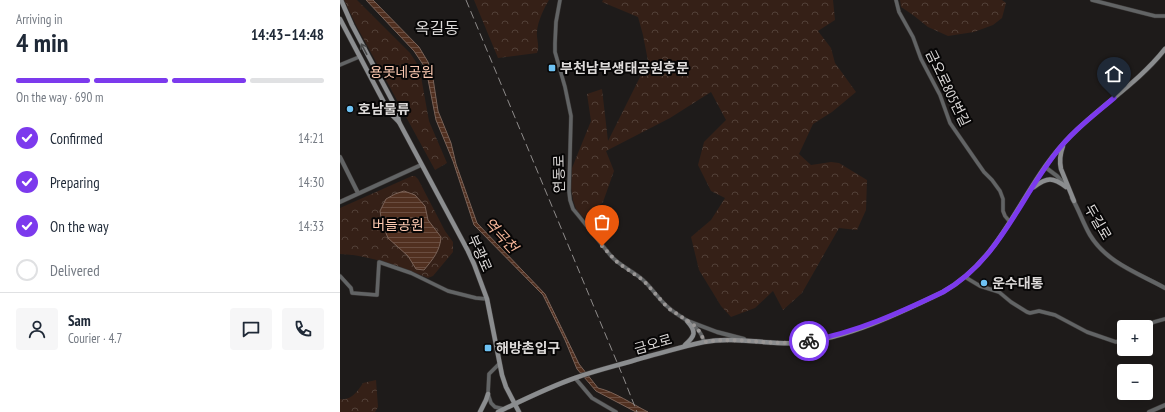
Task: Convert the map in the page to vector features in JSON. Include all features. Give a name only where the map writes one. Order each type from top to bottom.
[{"type":"main road","name":"부광로","points":[[341,0],[396,108],[398,122]]},
{"type":"main road","name":"부광로","points":[[340,18],[389,112],[398,122],[468,251],[487,298],[499,364],[506,387],[519,412]]},
{"type":"main road","name":"금오로","points":[[576,377],[704,342],[722,340],[800,343],[831,337],[869,325],[926,300],[954,285],[976,267],[989,252],[1045,167],[1063,144],[1075,131],[1149,67],[1165,49]]},
{"type":"main road","points":[[1063,144],[1060,154],[1061,169],[1074,201]]},
{"type":"main road","points":[[1031,189],[1040,182],[1048,179],[1056,180],[1066,187]]},
{"type":"main road","points":[[683,347],[694,335],[693,328],[688,321]]},
{"type":"main road","points":[[498,412],[576,377]]},
{"type":"main road","points":[[480,412],[488,394]]},
{"type":"street","name":"연동로","points":[[560,0],[556,22],[555,52],[565,87],[571,116],[569,191],[573,209],[602,246],[618,263],[643,280],[668,308],[688,321],[699,331],[704,342]]},
{"type":"street","name":"금오로805번길","points":[[896,0],[899,12],[913,37],[921,59],[940,95],[950,123],[977,162],[1000,191],[1003,198],[1003,212],[1010,222]]},
{"type":"street","points":[[1092,0],[1155,16],[1165,16]]},
{"type":"street","points":[[340,65],[359,57]]},
{"type":"street","points":[[340,157],[358,193]]},
{"type":"street","points":[[340,202],[421,165]]},
{"type":"street","name":"두길로","points":[[1045,167],[1057,176],[1066,187],[1090,235],[1107,255],[1165,288]]},
{"type":"street","points":[[340,276],[352,288],[352,293],[377,296],[379,262],[411,273],[448,291],[476,298],[487,298]]},
{"type":"street","points":[[965,277],[980,286],[999,292],[1027,312],[1030,313],[1039,311],[1055,315],[1087,332],[1117,342]]},
{"type":"street","points":[[1153,323],[1165,319]]},
{"type":"street","points":[[688,321],[717,332],[752,342]]},
{"type":"street","points":[[499,364],[489,374],[488,394],[491,403],[495,407],[504,409]]},
{"type":"street","points":[[576,377],[592,398],[616,412]]},
{"type":"street","points":[[1150,412],[1165,405]]},
{"type":"green space","name":"용못네공원","points":[[344,0],[357,0],[410,53],[416,62],[420,71],[429,121],[447,163],[435,170],[357,27]]},
{"type":"green space","points":[[474,0],[549,0],[538,27],[537,53],[498,58]]},
{"type":"green space","points":[[603,0],[833,0],[835,20],[818,31],[831,48],[835,63],[856,92],[832,112],[813,124],[799,154],[811,165],[831,162],[839,163],[867,180],[866,210],[857,230],[839,228],[802,293],[783,310],[773,291],[755,308],[731,317],[721,306],[699,270],[691,237],[711,220],[725,198],[711,191],[698,165],[704,142],[726,120],[711,92],[670,118],[606,151],[614,171],[603,202],[584,218],[576,209],[571,187],[572,168],[591,121],[587,94],[602,89],[608,141],[648,61],[638,17],[602,2]]},
{"type":"green space","points":[[900,0],[1002,0],[1006,3],[1002,18],[993,25],[974,32],[948,36],[928,27],[901,7]]},
{"type":"green space","name":"버들공원","points":[[415,176],[418,179],[445,231],[453,242],[453,252],[433,276],[428,278],[374,259],[340,254],[340,208]]},
{"type":"green space","points":[[376,380],[378,407],[375,412],[340,412],[340,399],[351,397],[363,383]]},
{"type":"shaded area","points":[[366,0],[373,0],[419,47],[428,62],[432,72],[438,111],[451,143],[456,164],[477,223],[545,294],[579,364],[598,388],[617,395],[648,412],[636,412],[596,391],[577,369],[565,340],[543,295],[474,225],[453,161],[436,120],[426,69],[414,51]]},
{"type":"shaded area","points":[[404,191],[415,195],[425,206],[428,220],[441,237],[438,251],[424,270],[416,269],[408,256],[388,238],[382,223],[380,211],[386,199]]},
{"type":"railway","points":[[466,0],[637,412]]},
{"type":"way so far","points":[[602,246],[618,263],[643,280],[668,308],[695,326],[704,342],[733,340],[766,343],[800,343],[809,341]]},
{"type":"place","name":"부천남부생태공원후문","points":[[552,68]]},
{"type":"place","name":"호남물류","points":[[350,109]]},
{"type":"place","name":"운수대통","points":[[984,283]]},
{"type":"place","name":"해방촌입구","points":[[488,348]]},
{"type":"district","name":"옥길동","points":[[437,28]]},
{"type":"route","points":[[809,341],[831,337],[869,325],[943,292],[965,277],[976,267],[998,240],[1056,152],[1075,131],[1114,98]]},
{"type":"water label","name":"역곡천","points":[[501,235]]}]
